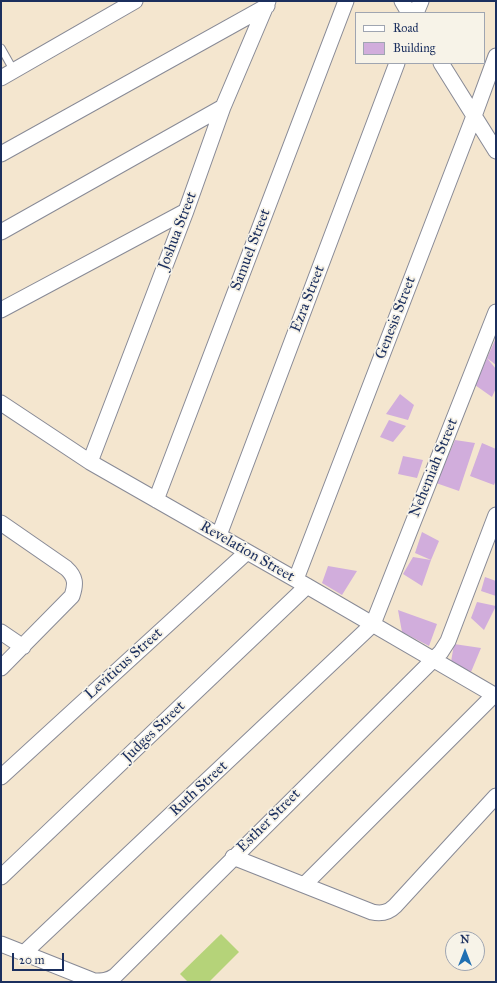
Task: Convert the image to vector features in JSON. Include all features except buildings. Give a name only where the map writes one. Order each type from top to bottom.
[{"type":"street","points":[[1,78],[135,1]]},
{"type":"street","name":"Samuel Street","points":[[156,500],[346,1]]},
{"type":"street","points":[[402,1],[408,12]]},
{"type":"street","points":[[416,12],[421,1]]},
{"type":"street","points":[[1,154],[268,3]]},
{"type":"street","name":"Joshua Street","points":[[90,462],[186,211],[223,107],[268,3]]},
{"type":"street","name":"Genesis Street","points":[[301,583],[496,56]]},
{"type":"street","name":"Ezra Street","points":[[219,535],[397,64]]},
{"type":"street","points":[[442,64],[496,151]]},
{"type":"street","points":[[1,232],[223,107]]},
{"type":"street","points":[[1,310],[186,211]]},
{"type":"street","name":"Nehemiah Street","points":[[373,624],[496,312]]},
{"type":"street","name":"Revelation Street","points":[[1,403],[90,462],[495,695]]},
{"type":"street","name":"Esther Street","points":[[24,954],[94,981],[110,980],[115,976],[233,857],[441,652],[448,641],[496,515]]},
{"type":"street","points":[[1,523],[66,568],[73,574],[75,581],[75,588],[72,596],[1,668]]},
{"type":"street","name":"Leviticus Street","points":[[1,777],[248,552]]},
{"type":"street","name":"Judges Street","points":[[1,877],[301,583]]},
{"type":"street","name":"Ruth Street","points":[[24,954],[373,624]]},
{"type":"street","points":[[1,632],[23,647]]},
{"type":"street","points":[[304,885],[495,695]]},
{"type":"street","points":[[233,857],[372,912],[384,913],[395,906],[496,796]]},
{"type":"street","points":[[1,944],[24,954]]},
{"type":"lane","points":[[1,48],[14,71]]},
{"type":"green space","points":[[221,934],[239,952],[209,982],[188,982],[180,974]]}]
